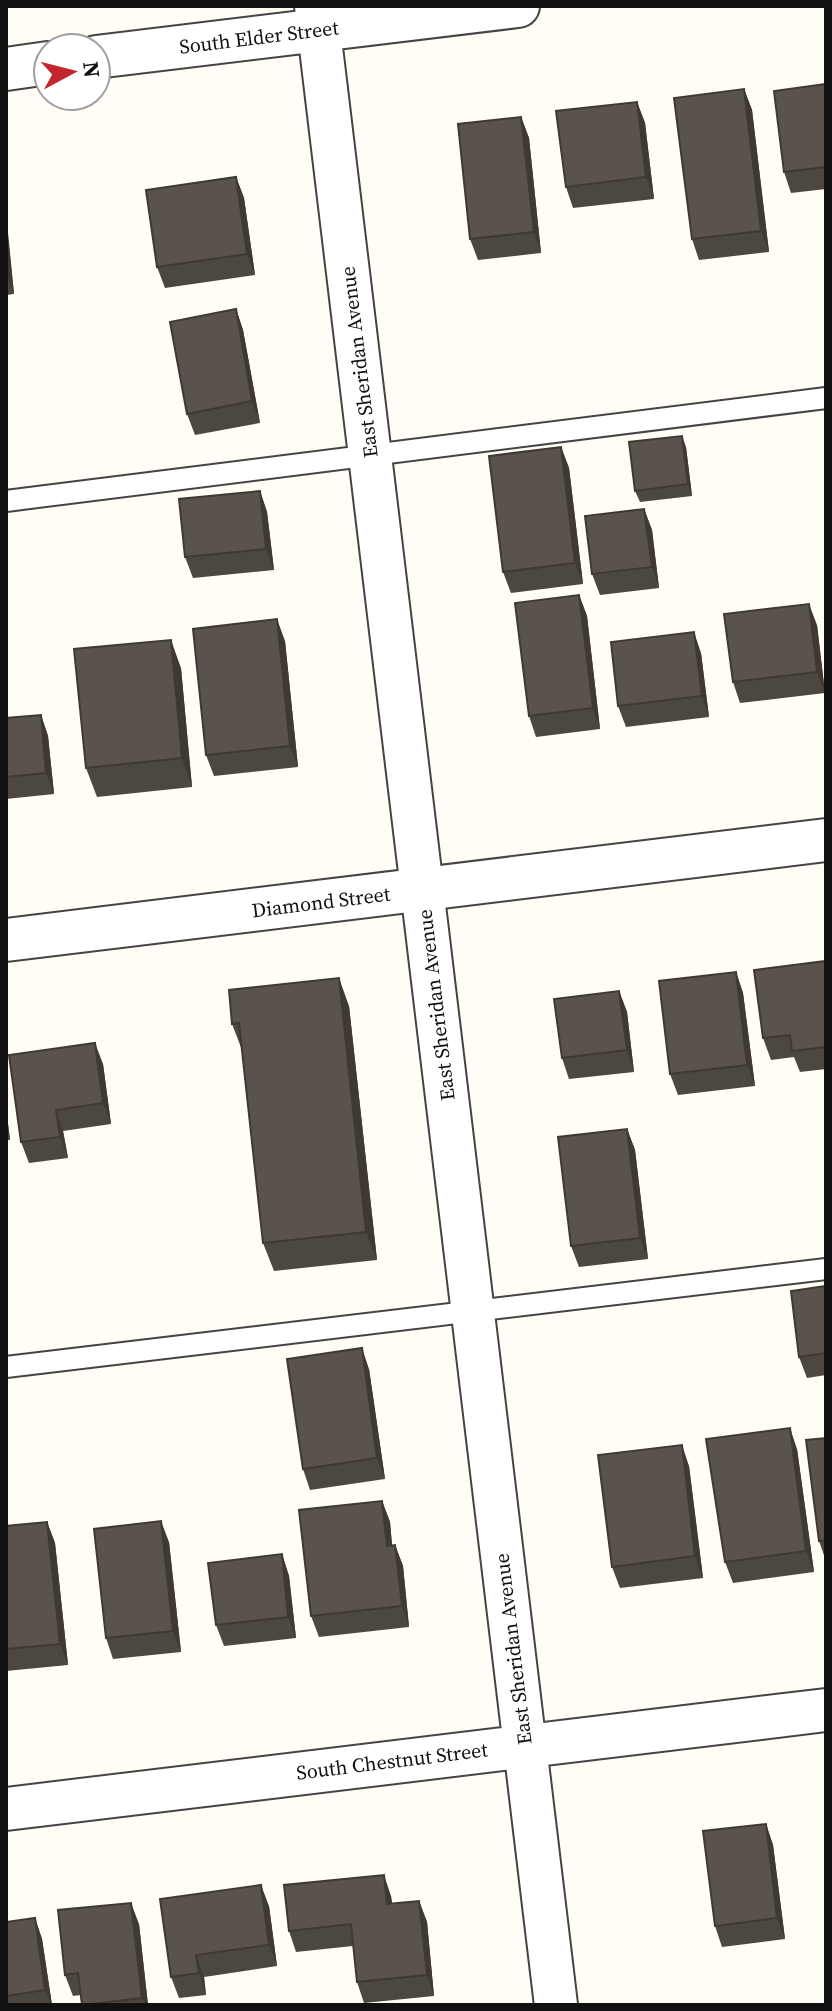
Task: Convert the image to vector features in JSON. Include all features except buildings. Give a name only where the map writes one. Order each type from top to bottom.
[{"type":"street","name":"South Elder Street","points":[[112,54],[318,18],[518,6]]},
{"type":"street","name":"East Sheridan Avenue","points":[[318,18],[556,2005]]},
{"type":"street","points":[[6,69],[32,65]]},
{"type":"street","name":"Diamond Street","points":[[6,940],[826,840]]},
{"type":"street","name":"South Chestnut Street","points":[[6,1809],[826,1710]]},
{"type":"lane","points":[[6,501],[826,398]]},
{"type":"lane","points":[[6,1367],[826,1269]]}]
